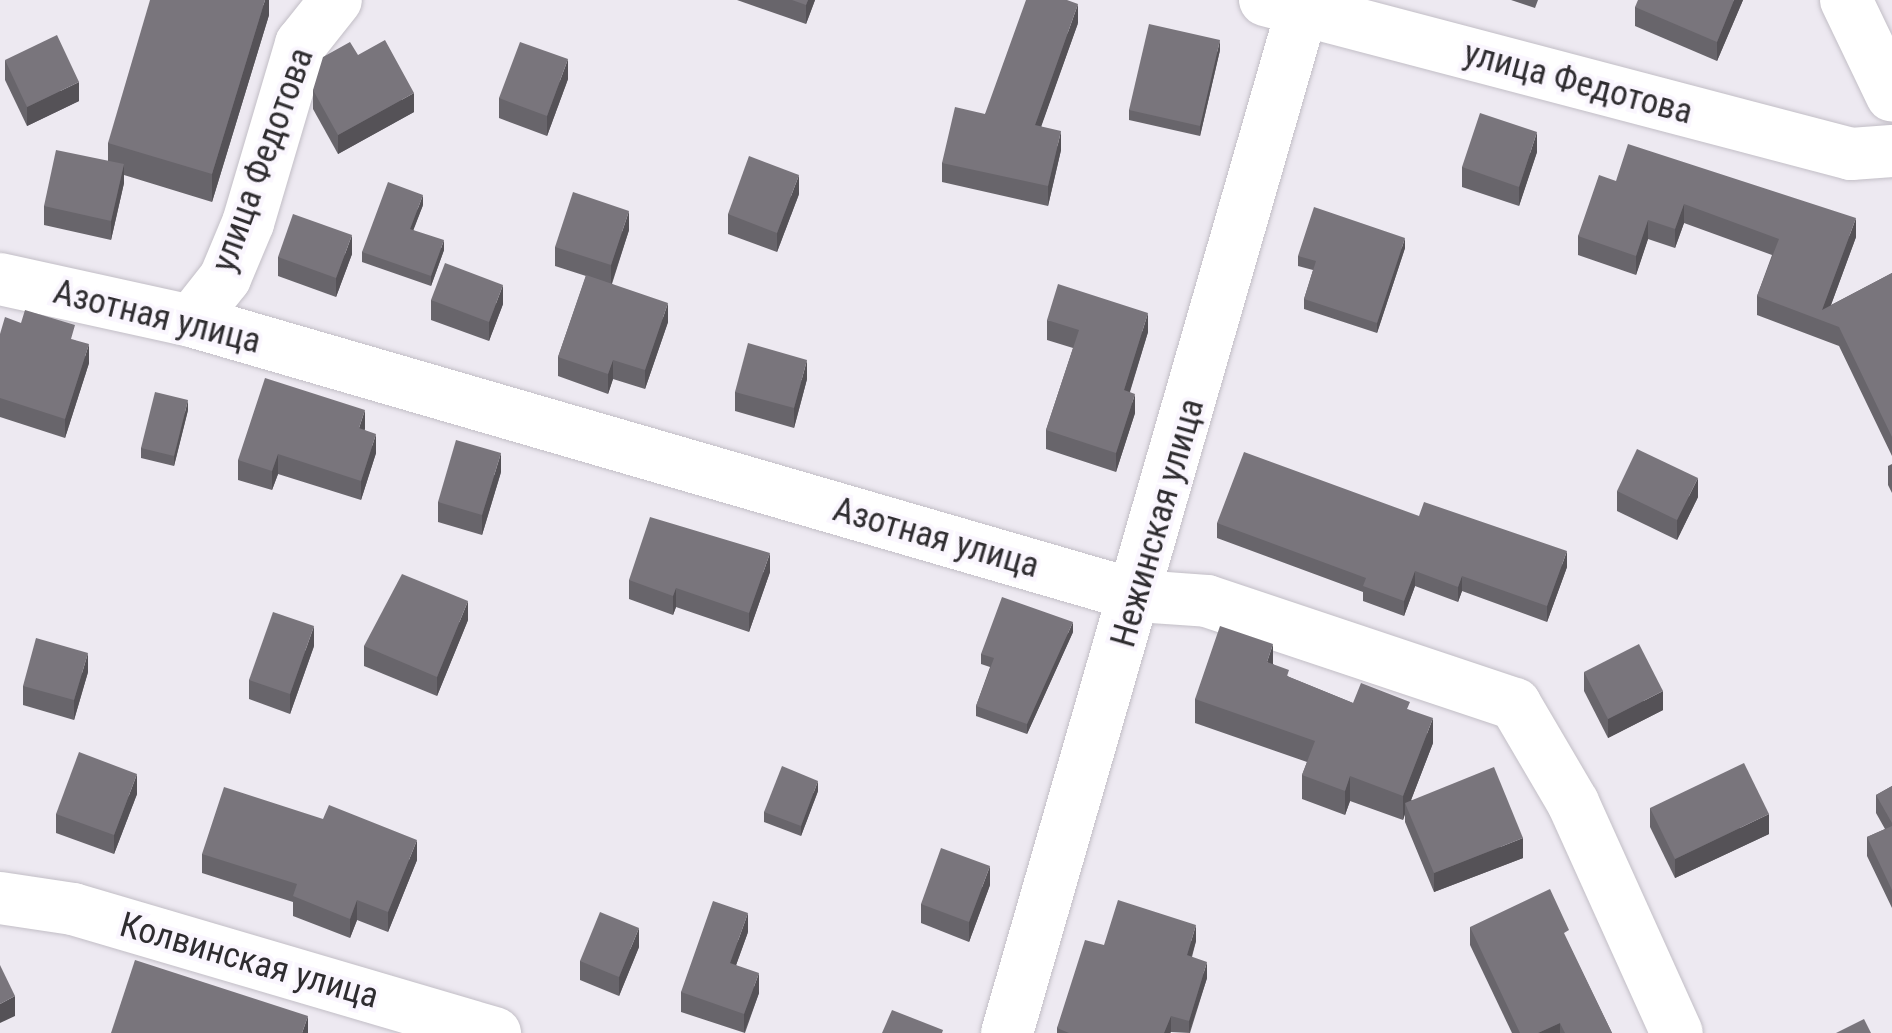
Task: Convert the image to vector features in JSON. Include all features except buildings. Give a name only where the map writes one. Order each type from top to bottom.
[{"type":"street","name":"улица Федотова","points":[[191,321],[225,278],[302,44],[336,0]]},
{"type":"street","points":[[1846,0],[1892,96]]},
{"type":"street","name":"улица Федотова","points":[[1284,5],[1850,154],[1892,151]]},
{"type":"street","name":"Нежинская улица","points":[[1007,1033],[1138,596],[1284,5]]},
{"type":"street","name":"Азотная улица","points":[[0,280],[191,321],[1138,596],[1207,601],[1515,704],[1573,803],[1677,1033]]},
{"type":"street","name":"Колвинская улица","points":[[0,898],[73,909],[495,1033]]}]
